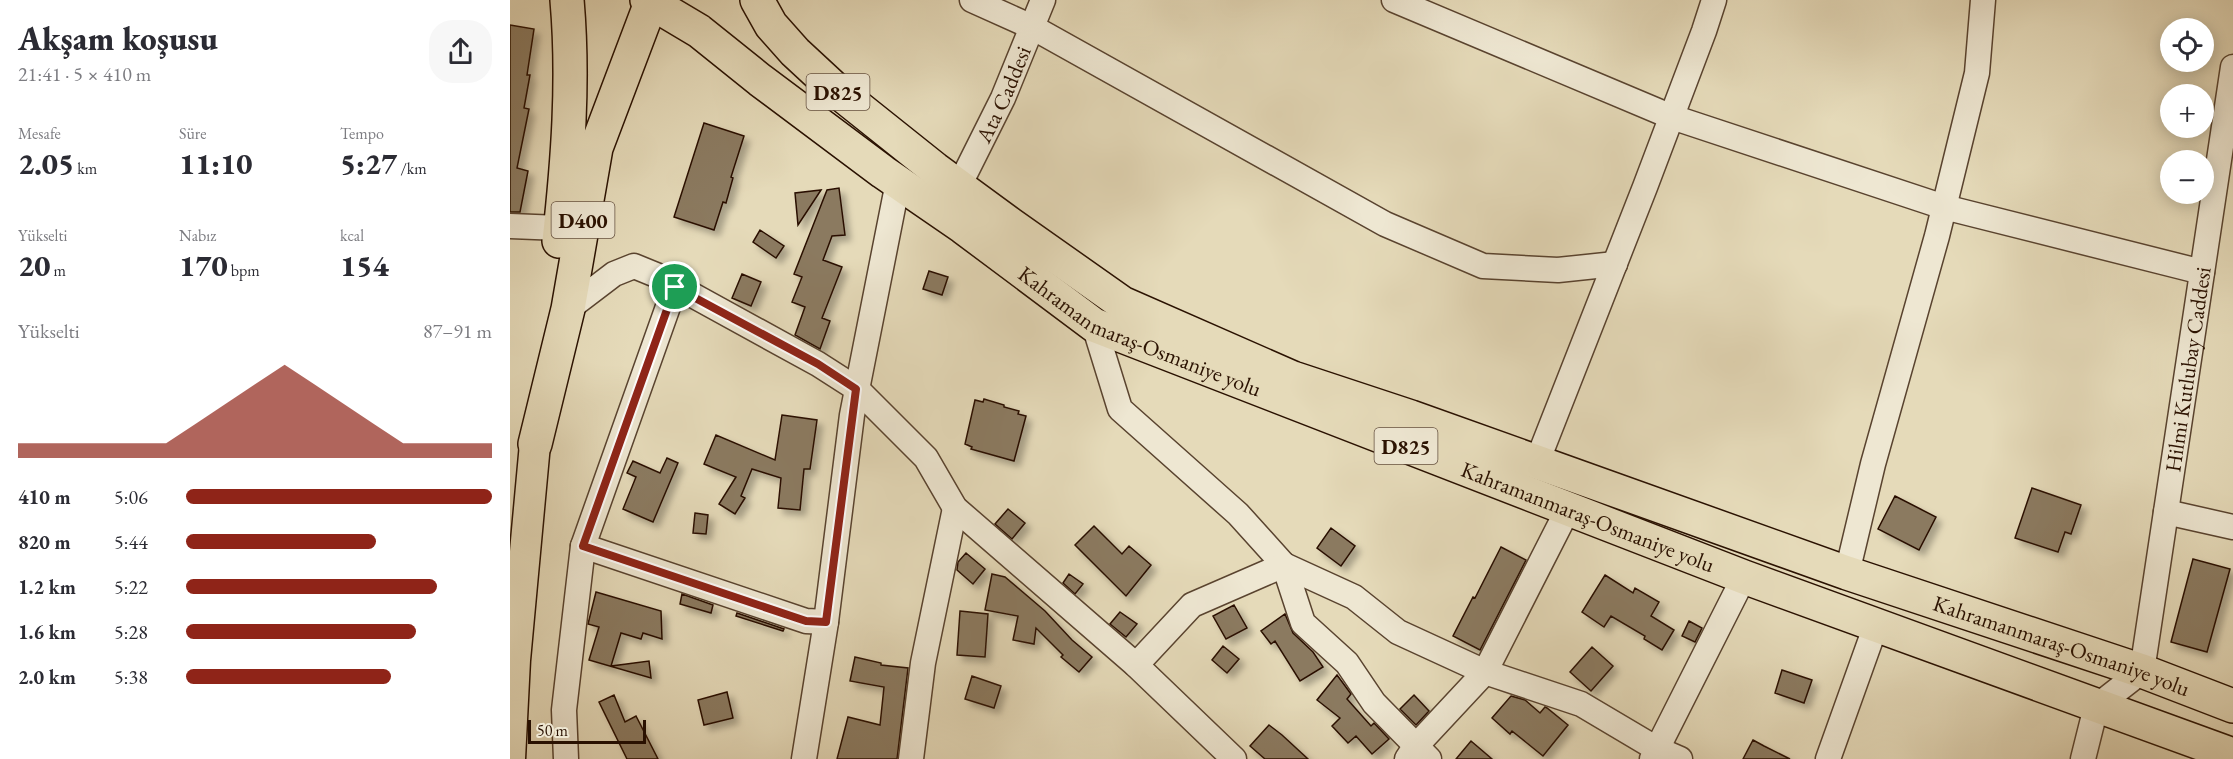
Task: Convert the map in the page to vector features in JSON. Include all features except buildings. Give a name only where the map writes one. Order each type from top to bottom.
[{"type":"highway","name":"D400","points":[[535,444],[568,159],[569,27],[567,0]]},
{"type":"highway","name":"Kahramanmaraş-Osmaniye yolu","points":[[757,0],[777,32],[836,90],[959,186],[1122,303],[1293,378],[1847,573],[2142,671],[2233,706]]},
{"type":"highway","name":"D400","points":[[535,444],[568,309],[596,148],[650,1]]},
{"type":"highway","name":"Kahramanmaraş-Osmaniye yolu","points":[[650,1],[699,31],[760,80],[1094,325],[1744,576],[2233,756]]},
{"type":"main road","name":"D400","points":[[510,759],[515,660],[535,444]]},
{"type":"street","points":[[972,0],[1032,27],[1385,224],[1483,266],[1558,270],[1615,264]]},
{"type":"street","name":"Ata Caddesi","points":[[959,186],[1003,98],[1043,0]]},
{"type":"street","points":[[1394,0],[1672,117],[1944,207],[2202,272]]},
{"type":"street","points":[[1537,462],[1672,117],[1714,0]]},
{"type":"street","points":[[1847,573],[1873,464],[1944,207],[1977,73],[1983,0]]},
{"type":"street","name":"Hilmi Kutlubay Caddesi","points":[[2142,671],[2202,272],[2226,164],[2233,67]]},
{"type":"street","points":[[804,759],[826,622],[856,389],[898,182]]},
{"type":"street","points":[[510,226],[560,228]]},
{"type":"street","points":[[568,309],[614,274],[634,266],[656,275],[818,364],[856,389],[926,458],[955,508],[1136,665],[1234,759]]},
{"type":"street","points":[[566,759],[564,710],[583,546],[675,287]]},
{"type":"street","points":[[1094,325],[1120,409],[1238,514],[1284,565],[1304,623],[1347,663],[1374,704],[1417,755],[1485,672],[1568,509]]},
{"type":"street","points":[[911,759],[923,663],[955,508]]},
{"type":"street","points":[[2166,512],[2233,527]]},
{"type":"street","points":[[583,546],[806,621],[826,622]]},
{"type":"street","points":[[1136,665],[1192,605],[1284,565],[1354,597],[1398,632],[1485,672],[1581,704],[1655,754],[1680,759]]},
{"type":"street","points":[[1655,754],[1744,576]]},
{"type":"street","points":[[1828,759],[1876,625]]},
{"type":"street","points":[[2083,759],[2097,707],[2142,671]]},
{"type":"route","points":[[675,287],[818,364],[856,389],[826,622],[806,621],[583,546],[629,422],[675,287]]}]
